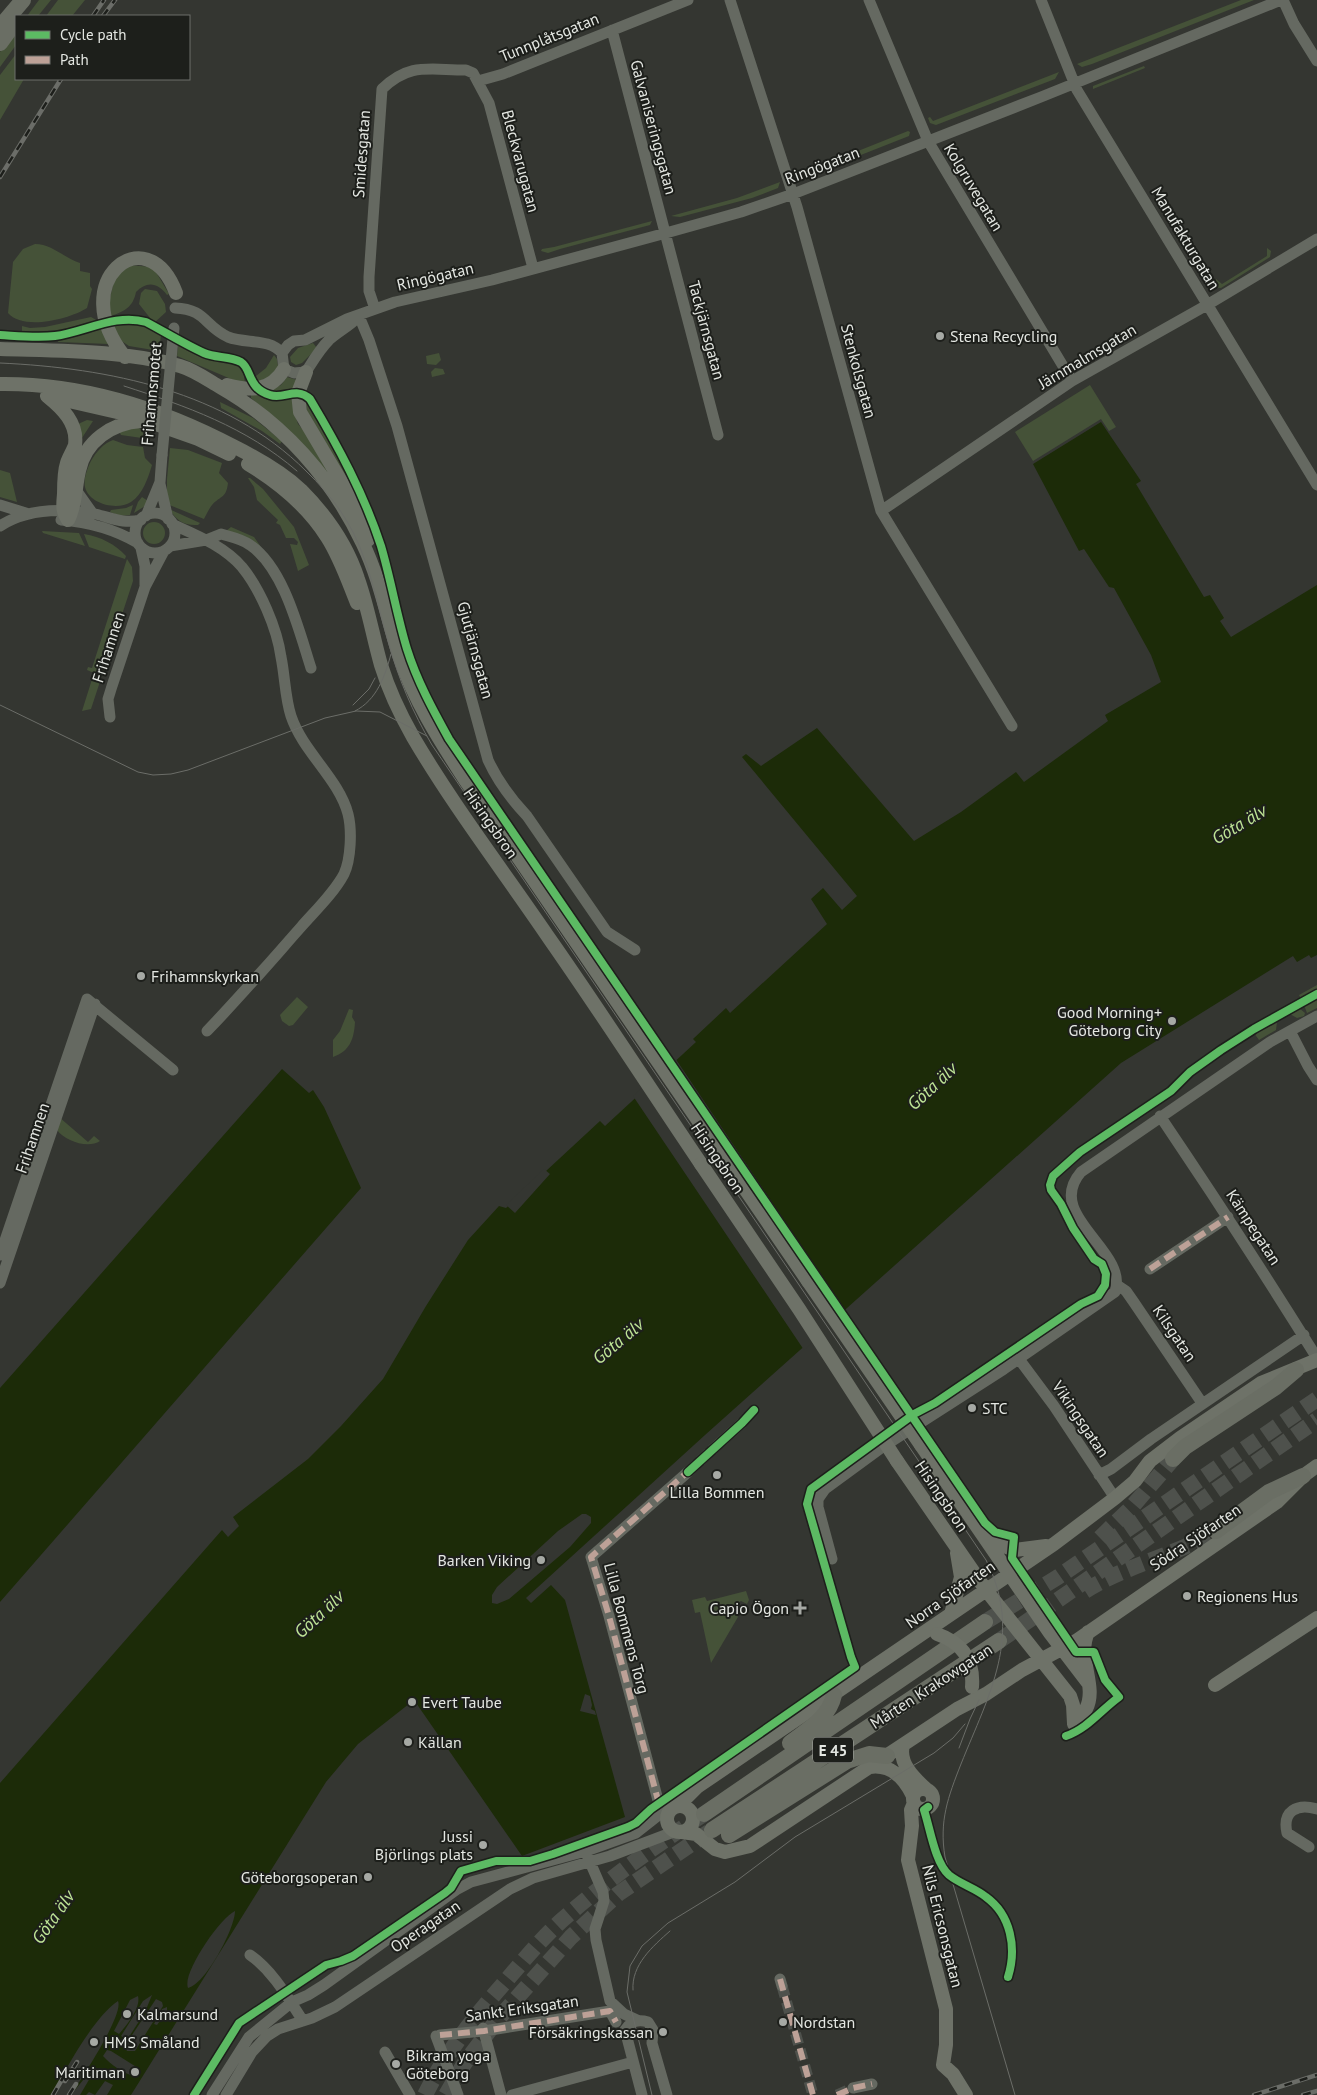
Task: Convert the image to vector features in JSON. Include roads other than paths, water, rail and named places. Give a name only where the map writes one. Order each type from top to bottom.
[{"type":"highway","points":[[0,27],[23,0]]},
{"type":"highway","points":[[21,15],[32,0]]},
{"type":"highway","points":[[0,43],[15,22]]},
{"type":"highway","points":[[1173,1459],[1185,1448],[1276,1387],[1296,1370]]},
{"type":"highway","points":[[1216,1531],[1269,1492],[1303,1476]]},
{"type":"highway","name":"Mårten Krakowgatan","points":[[834,1695],[827,1713],[706,1807],[985,1622]]},
{"type":"highway","name":"Mårten Krakowgatan","points":[[711,1837],[999,1641]]},
{"type":"highway","points":[[728,1835],[847,1760],[869,1754],[887,1756]]},
{"type":"main road","points":[[125,357],[111,338],[104,313],[104,290],[111,272],[127,261],[146,260],[154,262],[168,274],[176,293]]},
{"type":"main road","points":[[0,349],[66,351],[125,357],[183,367],[208,379],[240,398],[286,434],[314,466],[342,506],[363,544],[373,568]]},
{"type":"main road","points":[[208,379],[250,390],[276,381],[284,368]]},
{"type":"main road","points":[[306,372],[298,394],[300,412],[358,510],[372,552],[373,568]]},
{"type":"main road","points":[[0,384],[63,388],[149,409],[184,422],[213,436],[252,456],[288,479],[320,512],[344,546],[359,579],[381,663]]},
{"type":"main road","points":[[24,385],[47,396],[146,420],[198,439],[238,458],[283,489],[302,507],[327,536],[343,567],[358,606],[369,643],[381,663]]},
{"type":"main road","points":[[47,396],[65,413],[71,422],[74,433],[75,444],[65,471],[68,515]]},
{"type":"main road","points":[[68,515],[76,490],[81,462],[94,442],[111,429],[123,423],[146,420]]},
{"type":"main road","name":"Hisingsbron","points":[[373,568],[400,656],[420,706],[464,778],[1089,1689],[1086,1710],[1074,1724],[1074,1705],[1070,1696],[986,1590],[956,1547],[897,1461],[799,1308],[448,791],[399,711],[381,663]]},
{"type":"main road","name":"Norra Sjöfarten","points":[[697,1787],[1054,1544],[1116,1498],[1135,1481],[1150,1462],[1180,1438],[1261,1383],[1277,1375],[1296,1370],[1317,1359]]},
{"type":"main road","name":"Södra Sjöfarten","points":[[679,1832],[711,1837],[725,1852],[750,1846],[957,1709],[986,1694],[1040,1660],[1062,1650],[1277,1502],[1303,1476],[1317,1466]]},
{"type":"main road","name":"Hisingsbron","points":[[986,1540],[1015,1550],[1032,1549],[1054,1544]]},
{"type":"main road","name":"Hisingsbron","points":[[951,1614],[961,1578],[956,1547]]},
{"type":"main road","points":[[1215,1684],[1317,1618]]},
{"type":"main road","points":[[1088,1632],[1084,1640],[1084,1658],[1089,1689]]},
{"type":"main road","name":"Södra Sjöfarten","points":[[922,1635],[936,1634],[959,1646],[968,1658],[973,1672],[972,1688],[957,1709]]},
{"type":"main road","points":[[870,1767],[878,1766],[888,1769],[901,1777],[914,1799],[920,1789],[926,1789],[916,1780],[904,1762],[901,1754],[903,1745]]},
{"type":"main road","points":[[678,1806],[688,1808],[694,1819],[688,1830],[679,1832],[671,1828],[667,1817],[673,1808],[678,1806],[697,1787]]},
{"type":"main road","name":"Nils Ericsonsgatan","points":[[914,1799],[910,1810],[912,1826],[908,1860],[946,2009],[947,2022],[942,2065],[953,2074],[966,2095]]},
{"type":"street","name":"Tunnplåtsgatan","points":[[478,81],[503,74],[688,0]]},
{"type":"street","name":"Stenkolsgatan","points":[[730,0],[794,194],[881,511],[1012,726]]},
{"type":"street","name":"Kolgruvegatan","points":[[869,0],[928,141],[1072,381]]},
{"type":"street","name":"Manufakturgatan","points":[[1041,0],[1074,83],[1317,485]]},
{"type":"street","name":"Ringögatan","points":[[282,353],[294,341],[305,340],[346,319],[395,302],[492,280],[666,233],[742,212],[794,194],[1282,0]]},
{"type":"street","points":[[1282,0],[1294,24],[1317,61]]},
{"type":"street","name":"Galvaniseringsgatan","points":[[612,30],[666,233]]},
{"type":"street","name":"Smidesgatan","points":[[375,309],[369,291],[369,277],[382,89],[394,78],[409,70],[466,70]]},
{"type":"street","name":"Bleckvarugatan","points":[[466,70],[473,73],[489,103],[533,268]]},
{"type":"street","name":"Tackjärnsgatan","points":[[666,233],[718,435]]},
{"type":"street","name":"Järnmalmsgatan","points":[[881,511],[1072,381],[1207,305],[1317,238]]},
{"type":"street","name":"Frihamnsmotet","points":[[170,521],[160,482],[176,293]]},
{"type":"street","points":[[175,308],[194,310],[218,332],[229,337],[245,342],[270,344],[282,353],[284,368],[294,373],[306,372]]},
{"type":"street","name":"Ringögatan","points":[[306,372],[318,351],[329,340],[351,325],[359,316]]},
{"type":"street","name":"Gjutjärnsgatan","points":[[359,316],[366,329],[397,426],[488,760],[506,793],[527,816],[607,932],[636,950]]},
{"type":"street","name":"Frihamnsmotet","points":[[143,518],[160,482]]},
{"type":"street","points":[[76,490],[94,514]]},
{"type":"street","points":[[0,505],[28,513]]},
{"type":"street","points":[[0,526],[12,519],[37,511],[68,515],[94,514],[124,522],[157,514],[206,540],[241,566],[257,590],[270,618],[281,653],[291,716],[300,735],[335,788],[348,814],[351,842],[344,873],[327,897],[207,1031]]},
{"type":"street","points":[[68,515],[116,532],[152,553],[206,540],[221,534],[236,538],[250,545],[266,561],[288,597],[312,668]]},
{"type":"street","points":[[139,546],[135,531],[143,518]]},
{"type":"street","points":[[167,548],[174,535],[170,521]]},
{"type":"street","name":"Frihamnen","points":[[139,546],[145,566],[145,587]]},
{"type":"street","name":"Frihamnen","points":[[110,717],[108,699],[145,587],[167,548]]},
{"type":"street","name":"Frihamnen","points":[[0,1255],[87,1000],[95,1004],[0,1283]]},
{"type":"street","points":[[95,1004],[172,1070]]},
{"type":"street","points":[[832,1559],[819,1513],[818,1499],[825,1489],[881,1448],[1019,1359],[1112,1296],[1117,1285],[1117,1279],[1110,1264],[1077,1215],[1072,1202],[1071,1191],[1081,1172],[1270,1042],[1317,1016]]},
{"type":"street","points":[[1290,1031],[1317,1080]]},
{"type":"street","name":"Kämpegatan","points":[[1160,1116],[1228,1217],[1304,1335],[1317,1359]]},
{"type":"street","points":[[1150,1269],[1228,1217]]},
{"type":"street","name":"Kilsgatan","points":[[1117,1285],[1126,1291],[1134,1301],[1202,1403]]},
{"type":"street","points":[[1100,1475],[1112,1469],[1202,1403],[1304,1335]]},
{"type":"street","name":"Vikingsgatan","points":[[1019,1359],[1054,1406],[1116,1498]]},
{"type":"street","points":[[713,1450],[742,1423]]},
{"type":"street","name":"Lilla Bommens Torg","points":[[659,1804],[609,1616],[591,1557],[688,1472]]},
{"type":"street","name":"Operagatan","points":[[226,2095],[260,2042],[278,2029],[303,2021],[335,2007],[510,1890],[636,1833],[681,1797],[697,1787]]},
{"type":"street","points":[[1309,1847],[1287,1833],[1285,1824],[1287,1816],[1293,1809],[1303,1806],[1317,1809]]},
{"type":"street","name":"Operagatan","points":[[212,2095],[249,2036],[292,2002],[324,1985],[456,1890],[471,1882],[588,1856],[679,1832]]},
{"type":"street","points":[[596,1876],[600,1867],[610,1860],[672,1840],[711,1837]]},
{"type":"street","points":[[588,1856],[603,1892],[604,1901],[595,1929],[596,1940],[610,2006],[616,2022]]},
{"type":"street","points":[[250,1955],[260,1962],[292,2002],[303,2021]]},
{"type":"street","points":[[610,2006],[637,2020],[648,2022],[652,2030],[652,2043],[667,2095]]},
{"type":"street","name":"Sankt Eriksgatan","points":[[458,2095],[438,2036],[484,2032],[610,2006]]},
{"type":"street","points":[[637,2020],[631,2023],[625,2030],[642,2095]]},
{"type":"street","points":[[484,2032],[501,2095]]},
{"type":"street","points":[[386,2052],[410,2095]]},
{"type":"street","points":[[512,2095],[634,2062]]},
{"type":"street","points":[[853,2088],[872,2084]]},
{"type":"water","name":"Göta älv","points":[[1101,422],[1141,481],[1136,484],[1204,597],[1210,595],[1224,618],[1220,621],[1231,637],[1317,585],[1317,955],[1311,958],[1309,955],[1297,962],[1293,956],[1121,1063],[705,1435],[526,1598],[531,1603],[551,1585],[565,1600],[625,1817],[522,1856],[414,1700],[358,1744],[326,1782],[131,2095],[107,2095],[113,2085],[105,2081],[95,2095],[89,2092],[86,2095],[80,2095],[90,2078],[92,2069],[71,2095],[92,2062],[115,2019],[118,2001],[99,2019],[90,2031],[51,2095],[0,2095],[0,1783],[222,1530],[228,1537],[239,1526],[233,1517],[308,1459],[341,1426],[383,1379],[468,1240],[499,1206],[506,1208],[600,1121],[605,1126],[696,1042],[693,1039],[726,1008],[730,1013],[827,924],[811,899],[823,888],[842,910],[857,896],[742,757],[746,754],[761,766],[817,728],[914,841],[961,812],[1016,772],[1024,782],[1108,721],[1105,715],[1161,682],[1151,655],[1114,588],[1109,587],[1084,549],[1079,551],[1033,464]],"holes":[[[582,1514],[591,1517],[591,1523],[570,1547],[509,1599],[497,1604],[492,1603],[492,1595],[497,1587],[558,1531]],[[235,1911],[230,1930],[218,1955],[203,1977],[195,1985],[188,1988],[188,1981],[196,1959],[220,1924]],[[152,1995],[145,2012],[127,2040],[121,2036],[143,2001]],[[138,1996],[137,2006],[129,2021],[119,2034],[114,2031],[130,2000]],[[156,1999],[162,2002],[163,2006],[135,2051],[127,2051],[125,2047]],[[167,2007],[167,2011],[157,2025],[154,2024],[162,2009]],[[107,2050],[138,2068],[134,2076],[121,2071],[103,2056]]]},
{"type":"water","points":[[282,1069],[309,1093],[313,1090],[324,1107],[361,1188],[0,1602],[0,1388]]},
{"type":"tunnel","points":[[985,1622],[1058,1577],[1317,1399]]},
{"type":"tunnel","points":[[999,1641],[1317,1420]]},
{"type":"tunnel","points":[[688,1472],[713,1449]]},
{"type":"tunnel","points":[[1100,1538],[1131,1508],[1173,1459]]},
{"type":"tunnel","points":[[1085,1591],[1117,1574],[1184,1547],[1216,1531]]},
{"type":"tunnel","points":[[425,2095],[449,2053],[468,2026],[521,1963],[553,1929],[613,1878],[704,1814]]},
{"type":"tunnel","points":[[446,2095],[464,2064],[498,2019],[571,1937],[618,1894],[712,1830]]},
{"type":"tunnel","points":[[782,1986],[813,2095]]},
{"type":"tunnel","points":[[837,2095],[853,2088]]},
{"type":"tram line","points":[[0,363],[83,371],[124,378],[164,389],[203,403],[240,421],[274,444],[306,471],[324,490],[354,533],[371,579],[401,682],[412,708],[432,745],[986,1560],[997,1587],[1002,1614],[1002,1639],[998,1664],[991,1688],[949,1798],[944,1820],[943,1844],[945,1857],[1015,2095]]},
{"type":"tram line","points":[[124,386],[193,410],[236,430],[257,442],[297,471]]},
{"type":"tram line","points":[[355,711],[369,701],[379,687],[391,654]]},
{"type":"tram line","points":[[353,705],[369,689],[375,678]]},
{"type":"tram line","points":[[0,705],[138,772],[153,775],[171,774],[188,770],[325,718],[356,711],[380,712],[427,736]]},
{"type":"tram line","points":[[959,1748],[979,1700]]},
{"type":"tram line","points":[[652,2095],[627,1992],[630,1966],[642,1946],[668,1923],[735,1882],[795,1837],[934,1753],[953,1738],[965,1724]]},
{"type":"tram line","points":[[633,1990],[633,1981],[639,1964],[650,1950],[670,1931]]},
{"type":"railway","points":[[94,15],[104,0]]},
{"type":"railway","points":[[104,15],[115,0]]},
{"type":"railway","points":[[0,177],[60,80]]},
{"type":"railway","points":[[65,2081],[77,2062]]},
{"type":"railway","points":[[1254,2095],[1317,2075]]},
{"type":"railway","points":[[53,2095],[64,2076]]},
{"type":"railway","points":[[69,2095],[76,2084]]},
{"type":"railway","points":[[1303,2095],[1317,2091]]},
{"type":"place","name":"Stena Recycling","points":[[940,336]]},
{"type":"place","name":"Frihamnskyrkan","points":[[141,976]]},
{"type":"place","name":"Good Morning+ Göteborg City","points":[[1172,1021]]},
{"type":"place","name":"STC","points":[[972,1408]]},
{"type":"place","name":"Lilla Bommen","points":[[717,1475]]},
{"type":"place","name":"Barken Viking","points":[[541,1560]]},
{"type":"place","name":"Regionens Hus","points":[[1187,1596]]},
{"type":"place","name":"Capio Ögon","points":[[800,1608]]},
{"type":"place","name":"Evert Taube","points":[[412,1702]]},
{"type":"place","name":"Källan","points":[[408,1742]]},
{"type":"place","name":"Jussi Björlings plats","points":[[483,1845]]},
{"type":"place","name":"Göteborgsoperan","points":[[368,1877]]},
{"type":"place","name":"Kalmarsund","points":[[127,2014]]},
{"type":"place","name":"Nordstan","points":[[783,2022]]},
{"type":"place","name":"Försäkringskassan","points":[[663,2032]]},
{"type":"place","name":"HMS Småland","points":[[94,2042]]},
{"type":"place","name":"Bikram yoga Göteborg","points":[[396,2064]]},
{"type":"place","name":"Maritiman","points":[[135,2072]]}]
